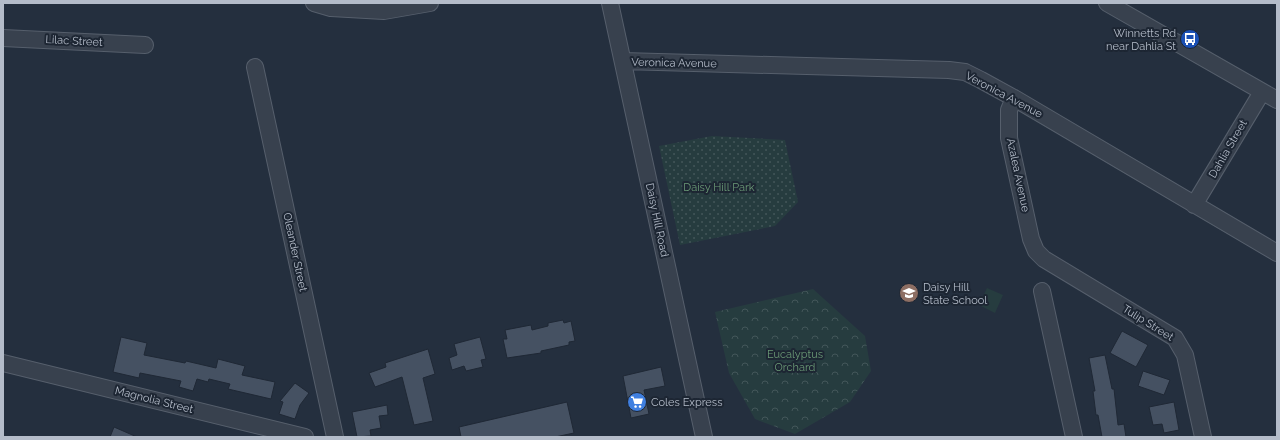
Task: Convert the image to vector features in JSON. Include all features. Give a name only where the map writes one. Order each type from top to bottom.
[{"type":"street","points":[[314,3],[331,8],[384,11],[430,3]]},
{"type":"street","name":"Daisy Hill Road","points":[[610,3],[704,437]]},
{"type":"street","points":[[1107,3],[1277,100]]},
{"type":"street","name":"Lilac Street","points":[[3,38],[145,45]]},
{"type":"street","name":"Veronica Avenue","points":[[622,61],[949,70],[965,72],[1014,98],[1277,254]]},
{"type":"street","name":"Oleander Street","points":[[256,67],[335,437]]},
{"type":"street","name":"Dahlia Street","points":[[1194,205],[1262,92]]},
{"type":"street","name":"Azalea Avenue","points":[[1014,98],[1009,110],[1009,138],[1031,239],[1036,251]]},
{"type":"street","name":"Tulip Street","points":[[1036,251],[1044,259],[1175,338],[1185,355],[1203,437]]},
{"type":"street","points":[[1042,291],[1074,437]]},
{"type":"street","name":"Magnolia Street","points":[[3,363],[305,437]]},
{"type":"green space","name":"Daisy Hill Park","points":[[712,136],[785,140],[798,202],[775,226],[680,245],[659,146]]},
{"type":"green space","points":[[987,288],[1003,295],[995,313],[979,305]]},
{"type":"green space","name":"Eucalyptus Orchard","points":[[813,289],[865,336],[871,371],[850,402],[795,434],[755,419],[729,373],[715,312]]},
{"type":"building","points":[[563,320],[564,323],[571,321],[575,341],[569,342],[569,345],[541,351],[541,353],[507,358],[503,339],[507,339],[505,330],[531,325],[532,330],[548,326],[548,323]]},
{"type":"building","points":[[1122,331],[1148,345],[1136,367],[1110,353]]},
{"type":"building","points":[[121,337],[147,343],[144,355],[185,363],[186,361],[216,368],[218,359],[245,366],[242,375],[275,382],[271,399],[228,389],[230,384],[209,379],[208,382],[197,379],[193,391],[179,387],[181,381],[140,373],[139,378],[113,372]]},
{"type":"building","points":[[480,337],[486,359],[481,360],[483,367],[466,371],[464,366],[452,370],[449,358],[457,355],[454,344]]},
{"type":"building","points":[[428,349],[435,374],[423,378],[433,421],[414,425],[402,377],[375,387],[369,373],[386,367],[385,363]]},
{"type":"building","points":[[1105,355],[1112,389],[1114,389],[1118,425],[1124,424],[1126,437],[1102,437],[1098,415],[1096,415],[1093,391],[1095,391],[1089,358]]},
{"type":"building","name":"Coles Express","points":[[661,367],[665,386],[644,390],[649,414],[631,418],[623,376]]},
{"type":"building","points":[[1143,371],[1170,380],[1164,395],[1138,386]]},
{"type":"building","points":[[295,383],[309,393],[300,405],[295,419],[279,414],[283,402],[280,401]]},
{"type":"building","points":[[567,402],[574,433],[555,437],[461,437],[459,427]]},
{"type":"building","points":[[1174,402],[1179,430],[1164,433],[1162,424],[1153,425],[1149,407]]},
{"type":"building","points":[[387,405],[388,415],[379,416],[381,428],[370,430],[371,436],[357,437],[352,412]]},
{"type":"building","points":[[114,427],[137,437],[110,437]]},
{"type":"place","name":"Winnetts Rd near Dahlia St","points":[[1190,39]]},
{"type":"place","name":"Daisy Hill State School","points":[[909,293]]},
{"type":"place","name":"Coles Express","points":[[637,402]]}]
